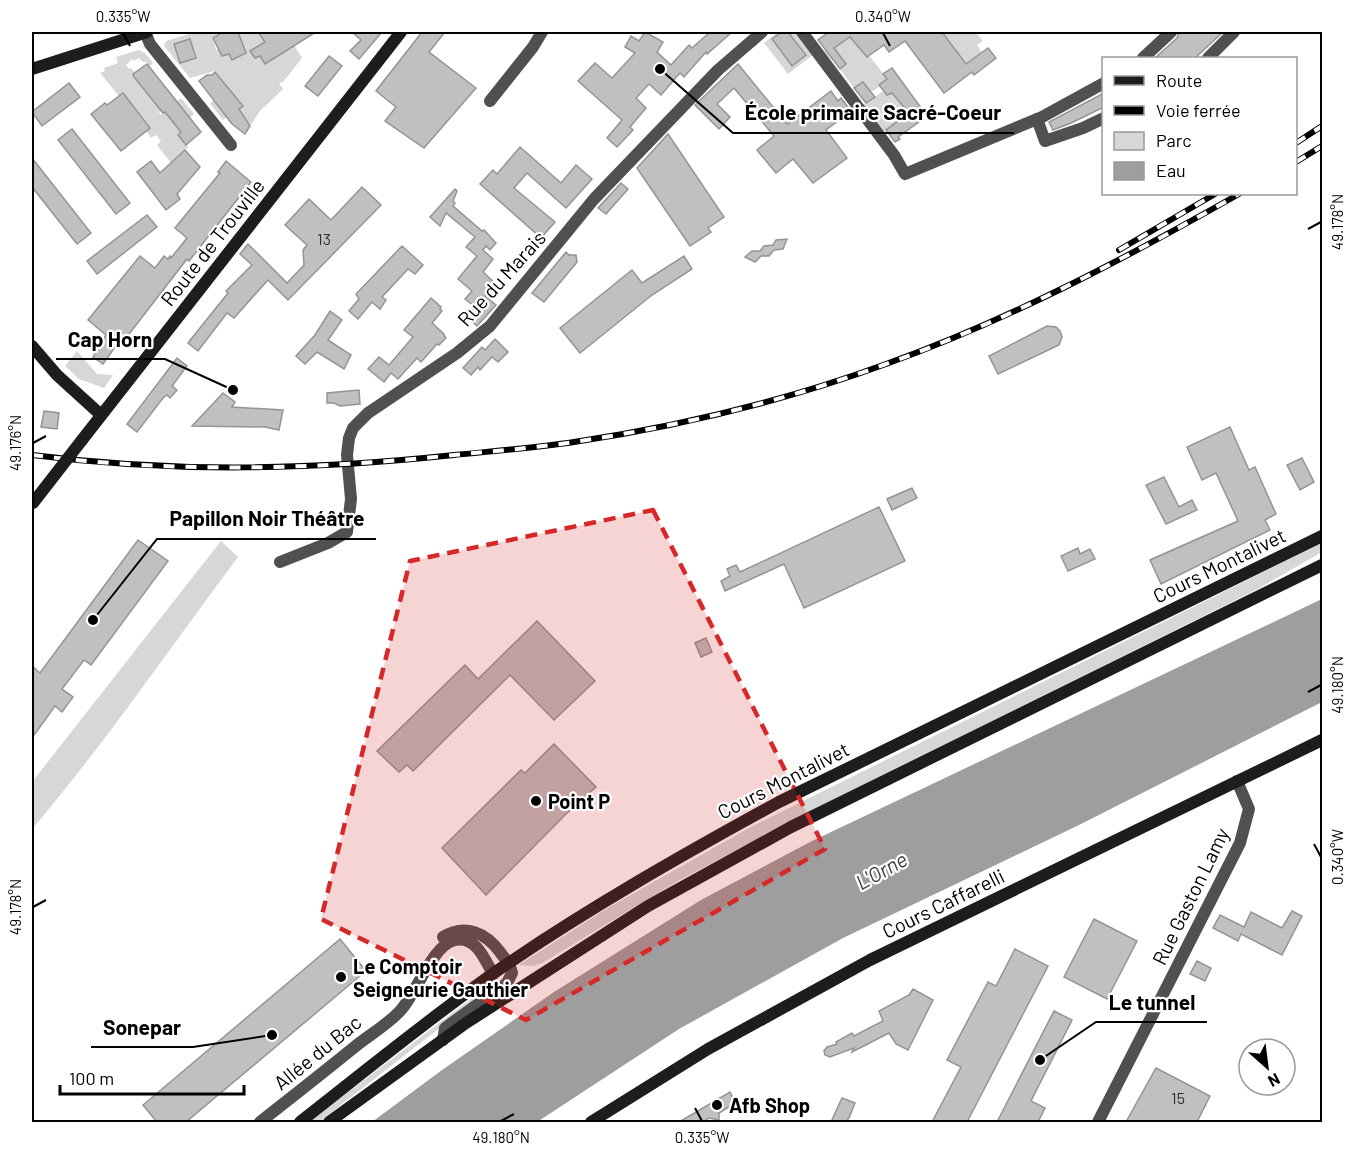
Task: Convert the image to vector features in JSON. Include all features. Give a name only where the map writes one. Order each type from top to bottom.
[{"type":"main road","points":[[32,69],[146,32]]},
{"type":"main road","name":"Route de Trouville","points":[[32,504],[401,32]]},
{"type":"main road","points":[[32,346],[57,375],[101,415]]},
{"type":"main road","name":"Cours Montalivet","points":[[300,1122],[493,974],[646,877],[779,802],[1323,536]]},
{"type":"main road","points":[[329,1122],[500,1000],[648,906],[791,827],[1323,565]]},
{"type":"main road","name":"Cours Caffarelli","points":[[591,1122],[708,1049],[870,960],[1323,740]]},
{"type":"street","points":[[146,32],[150,44],[231,145]]},
{"type":"street","points":[[490,101],[533,47],[542,32]]},
{"type":"street","name":"Rue du Marais","points":[[280,562],[328,543],[347,532],[351,499],[348,443],[353,428],[359,421],[457,353],[490,326],[594,199],[718,70],[762,32]]},
{"type":"street","points":[[802,32],[894,155],[905,174],[1036,119],[1102,83]]},
{"type":"street","points":[[1144,57],[1171,32]]},
{"type":"street","points":[[1209,57],[1234,32]]},
{"type":"street","points":[[1036,119],[1045,141],[1102,119]]},
{"type":"street","name":"Rue Gaston Lamy","points":[[1098,1122],[1240,843],[1249,809],[1237,781]]},
{"type":"street","name":"Allée du Bac","points":[[418,982],[419,974],[430,951],[445,936],[460,931],[470,930],[484,935],[495,945],[508,964]]},
{"type":"street","name":"Allée du Bac","points":[[260,1122],[400,1011],[440,949],[456,940],[467,940],[483,954],[493,974]]},
{"type":"street","points":[[443,1040],[445,1028],[507,983],[512,973],[508,964]]},
{"type":"highlighted area","points":[[653,510],[825,849],[526,1020],[321,919],[410,561]]},
{"type":"green space","points":[[195,32],[223,32],[213,38],[216,50],[220,49],[222,56],[229,54],[233,60],[235,58],[229,46],[241,42],[238,32],[258,32],[269,43],[251,51],[255,58],[260,56],[265,64],[294,45],[302,58],[283,82],[279,83],[283,89],[260,111],[250,126],[239,109],[223,120],[210,103],[229,89],[215,71],[190,78],[164,46],[166,41]]},
{"type":"green space","points":[[778,32],[782,32],[772,39],[792,66],[806,55],[788,32],[797,32],[810,49],[808,50],[814,54],[788,74],[764,43]]},
{"type":"green space","points":[[942,32],[976,32],[983,41],[977,45],[982,53],[969,69]]},
{"type":"green space","points":[[851,36],[866,57],[869,55],[888,80],[873,91],[863,82],[854,88],[840,69],[846,64],[840,55],[831,60],[824,51]]},
{"type":"green space","points":[[139,50],[145,53],[153,63],[149,67],[147,62],[139,58],[134,61],[132,59],[126,65],[135,73],[133,75],[147,93],[153,97],[151,99],[161,111],[159,113],[161,115],[165,112],[176,125],[176,102],[181,98],[194,114],[181,125],[184,130],[178,135],[188,147],[171,163],[157,145],[161,141],[156,135],[151,138],[145,129],[148,125],[123,93],[119,96],[100,73],[105,71],[104,68],[118,63],[116,57]]},
{"type":"green space","points":[[883,91],[887,95],[892,93],[917,118],[907,115],[883,132],[863,105]]},
{"type":"green space","points":[[77,351],[97,374],[113,375],[104,388],[79,379],[65,366]]},
{"type":"green space","points":[[221,541],[238,557],[112,729],[32,829],[32,782]]},
{"type":"green space","points":[[1322,543],[1322,552],[1256,590],[800,816],[678,881],[542,963],[533,966],[519,965],[606,909],[749,828]]},
{"type":"green space","points":[[497,979],[496,984],[319,1122],[309,1122]]},
{"type":"water","name":"L'Orne","points":[[1322,599],[1322,702],[1079,825],[843,938],[679,1029],[537,1122],[372,1122],[554,992],[701,900],[810,842]]},
{"type":"building","points":[[223,32],[238,32],[246,53],[232,60],[229,54],[222,56],[213,38]]},
{"type":"building","points":[[258,32],[316,32],[265,64],[260,56],[255,58],[250,51],[265,42]]},
{"type":"building","points":[[352,32],[382,32],[359,59],[350,51],[361,40]]},
{"type":"building","points":[[422,32],[445,32],[429,52],[476,88],[424,148],[385,121],[396,107],[376,91]]},
{"type":"building","points":[[645,32],[663,42],[657,52],[671,65],[689,45],[692,48],[710,32],[732,32],[707,54],[706,52],[684,77],[680,73],[661,95],[649,84],[636,98],[646,108],[630,127],[633,130],[617,147],[607,138],[622,120],[578,81],[595,63],[612,78],[635,53],[625,47],[631,36],[639,41]]},
{"type":"building","points":[[782,32],[788,32],[806,55],[792,66],[772,39]]},
{"type":"building","points":[[829,32],[942,32],[966,64],[988,48],[996,58],[974,75],[972,72],[944,93],[905,41],[889,52],[884,45],[867,57],[850,37],[834,48],[846,64],[840,69],[818,40]]},
{"type":"building","points":[[1179,32],[1223,32],[1196,57],[1156,57],[1177,38]]},
{"type":"building","points":[[190,39],[196,58],[180,63],[174,44]]},
{"type":"building","points":[[329,56],[342,66],[318,96],[305,86]]},
{"type":"building","points":[[147,64],[201,132],[186,145],[178,135],[181,132],[134,77],[133,74]]},
{"type":"building","points":[[738,64],[787,124],[831,91],[838,101],[841,98],[851,111],[826,130],[847,158],[813,183],[793,159],[776,173],[757,150],[774,136],[734,88],[717,104],[730,117],[719,129],[695,105]]},
{"type":"building","points":[[892,68],[924,112],[916,117],[919,122],[898,137],[900,139],[895,142],[886,130],[909,113],[892,93],[887,95],[879,85],[887,79],[883,74]]},
{"type":"building","points":[[215,72],[243,106],[239,109],[250,126],[245,134],[232,124],[199,81]]},
{"type":"building","points":[[863,82],[875,97],[866,103],[854,88]]},
{"type":"building","points":[[69,83],[80,97],[42,126],[32,112]]},
{"type":"building","points":[[123,93],[150,128],[121,151],[91,114]]},
{"type":"building","points":[[1102,94],[1102,108],[1053,130],[1049,122]]},
{"type":"building","points":[[72,129],[130,203],[116,214],[58,140]]},
{"type":"building","points":[[668,134],[724,217],[708,228],[711,232],[690,246],[637,168]]},
{"type":"building","points":[[520,147],[561,183],[576,165],[592,179],[566,208],[527,173],[514,188],[555,222],[541,238],[480,184],[493,170],[497,174]]},
{"type":"building","points":[[185,150],[200,167],[177,194],[180,199],[166,210],[137,172],[151,161],[160,173]]},
{"type":"building","points":[[32,158],[91,233],[77,244],[32,187]]},
{"type":"building","points":[[226,161],[251,182],[189,261],[187,259],[123,342],[120,340],[103,364],[93,357],[106,335],[88,320],[140,256],[155,268],[164,256],[171,258],[187,238],[175,228],[220,173],[218,172]]},
{"type":"building","points":[[621,183],[628,189],[606,214],[598,208]]},
{"type":"building","points":[[362,187],[381,205],[288,300],[268,280],[234,318],[227,313],[198,351],[188,343],[228,293],[226,291],[252,265],[240,254],[248,244],[287,283],[304,265],[303,250],[307,245],[285,225],[309,199],[331,220]]},
{"type":"building","points":[[455,189],[457,191],[453,206],[482,231],[484,230],[496,243],[490,250],[486,246],[483,250],[493,259],[483,272],[496,284],[485,296],[496,305],[477,326],[467,317],[475,307],[465,299],[472,291],[458,279],[477,256],[466,247],[475,237],[446,213],[440,226],[430,217]]},
{"type":"building","points":[[147,215],[157,227],[97,274],[87,261]]},
{"type":"building","points":[[787,239],[783,249],[774,250],[769,256],[761,256],[755,262],[745,257],[752,251],[760,251],[764,246],[773,245],[776,240]]},
{"type":"building","points":[[402,246],[423,265],[415,274],[408,269],[382,297],[386,300],[380,309],[372,302],[358,319],[349,311],[359,299],[356,294]]},
{"type":"building","points":[[566,252],[569,255],[576,255],[577,262],[544,302],[532,293]]},
{"type":"building","points":[[684,256],[692,269],[652,295],[580,353],[560,328],[632,270],[642,283]]},
{"type":"building","points":[[431,298],[441,307],[442,311],[432,323],[446,338],[439,345],[437,344],[421,362],[417,358],[398,379],[391,373],[384,382],[368,369],[379,357],[389,365],[413,337],[404,330]]},
{"type":"building","points":[[330,311],[342,320],[328,340],[351,355],[344,369],[317,352],[305,364],[296,356],[315,335]]},
{"type":"building","points":[[1047,326],[1056,327],[1060,331],[1062,337],[1059,345],[998,374],[989,356]]},
{"type":"building","points":[[495,339],[508,352],[498,362],[492,357],[480,370],[478,367],[471,375],[463,368],[482,347],[485,350]]},
{"type":"building","points":[[177,358],[187,366],[172,386],[177,390],[170,398],[167,395],[163,398],[137,432],[127,424]]},
{"type":"building","points":[[359,390],[360,404],[340,406],[327,403],[327,393]]},
{"type":"building","points":[[223,393],[235,402],[232,407],[283,410],[279,430],[265,427],[192,426]]},
{"type":"building","points":[[44,411],[59,413],[57,429],[41,427]]},
{"type":"building","points":[[1230,427],[1249,470],[1255,467],[1276,514],[1265,520],[1270,530],[1161,584],[1150,560],[1238,521],[1216,473],[1202,480],[1187,447]]},
{"type":"building","points":[[1302,458],[1314,482],[1300,490],[1287,465]]},
{"type":"building","points":[[1164,477],[1179,507],[1192,500],[1197,510],[1166,524],[1146,485]]},
{"type":"building","points":[[912,488],[917,498],[892,510],[887,499]]},
{"type":"building","points":[[879,507],[905,561],[804,608],[784,564],[725,591],[721,581],[730,576],[727,569],[736,565],[740,572]]},
{"type":"building","points":[[138,540],[168,561],[91,665],[84,660],[62,689],[73,697],[62,712],[55,706],[32,738],[32,666],[40,673]]},
{"type":"building","points":[[1078,548],[1080,554],[1090,549],[1095,559],[1068,571],[1061,556]]},
{"type":"building","points":[[537,621],[595,681],[554,720],[510,675],[413,771],[407,765],[399,772],[377,751],[465,665],[478,679]]},
{"type":"building","points":[[706,638],[712,652],[701,657],[695,643]]},
{"type":"building","name":"Point P","points":[[554,744],[596,787],[486,895],[442,848],[521,770],[525,773]]},
{"type":"building","points":[[1292,911],[1302,916],[1282,955],[1241,934],[1238,941],[1213,928],[1220,915],[1244,927],[1251,912],[1282,928]]},
{"type":"building","points":[[1094,919],[1137,941],[1107,999],[1064,977]]},
{"type":"building","points":[[340,939],[366,971],[186,1122],[157,1122],[143,1105]]},
{"type":"building","points":[[1015,949],[1048,966],[967,1122],[932,1122],[961,1067],[947,1060],[988,982],[996,986]]},
{"type":"building","points":[[1197,961],[1211,968],[1205,981],[1190,974]]},
{"type":"building","points":[[913,989],[933,1000],[908,1050],[896,1044],[889,1033],[852,1052],[854,1048],[830,1057],[825,1055],[824,1051],[827,1047],[837,1044],[836,1042],[852,1033],[854,1036],[883,1021],[879,1011],[909,995]]},
{"type":"building","points":[[1054,1011],[1072,1020],[1031,1101],[1045,1108],[1038,1122],[997,1122]]},
{"type":"building","points":[[1156,1068],[1210,1096],[1197,1122],[1126,1122]]},
{"type":"building","points":[[730,1092],[734,1100],[732,1105],[719,1113],[719,1120],[709,1118],[703,1122],[679,1122]]},
{"type":"building","points":[[842,1098],[855,1103],[849,1118],[845,1122],[831,1122]]},
{"type":"railway","points":[[1297,142],[1322,126]]},
{"type":"railway","points":[[1297,161],[1322,146]]},
{"type":"railway","points":[[1119,250],[1213,195]]},
{"type":"railway","points":[[32,455],[85,461],[190,467],[348,464],[559,444],[614,436],[693,420],[810,390],[932,347],[1022,308],[1237,195]]},
{"type":"place","name":"École primaire Sacré-Coeur","points":[[660,69]]},
{"type":"place","name":"Cap Horn","points":[[233,390]]},
{"type":"place","name":"Papillon Noir Théâtre","points":[[93,620]]},
{"type":"place","name":"Point P","points":[[536,801]]},
{"type":"place","name":"Le Comptoir Seigneurie Gauthier","points":[[341,977]]},
{"type":"place","name":"Sonepar","points":[[272,1035]]},
{"type":"place","name":"Le tunnel","points":[[1040,1060]]},
{"type":"place","name":"Afb Shop","points":[[717,1105]]}]
